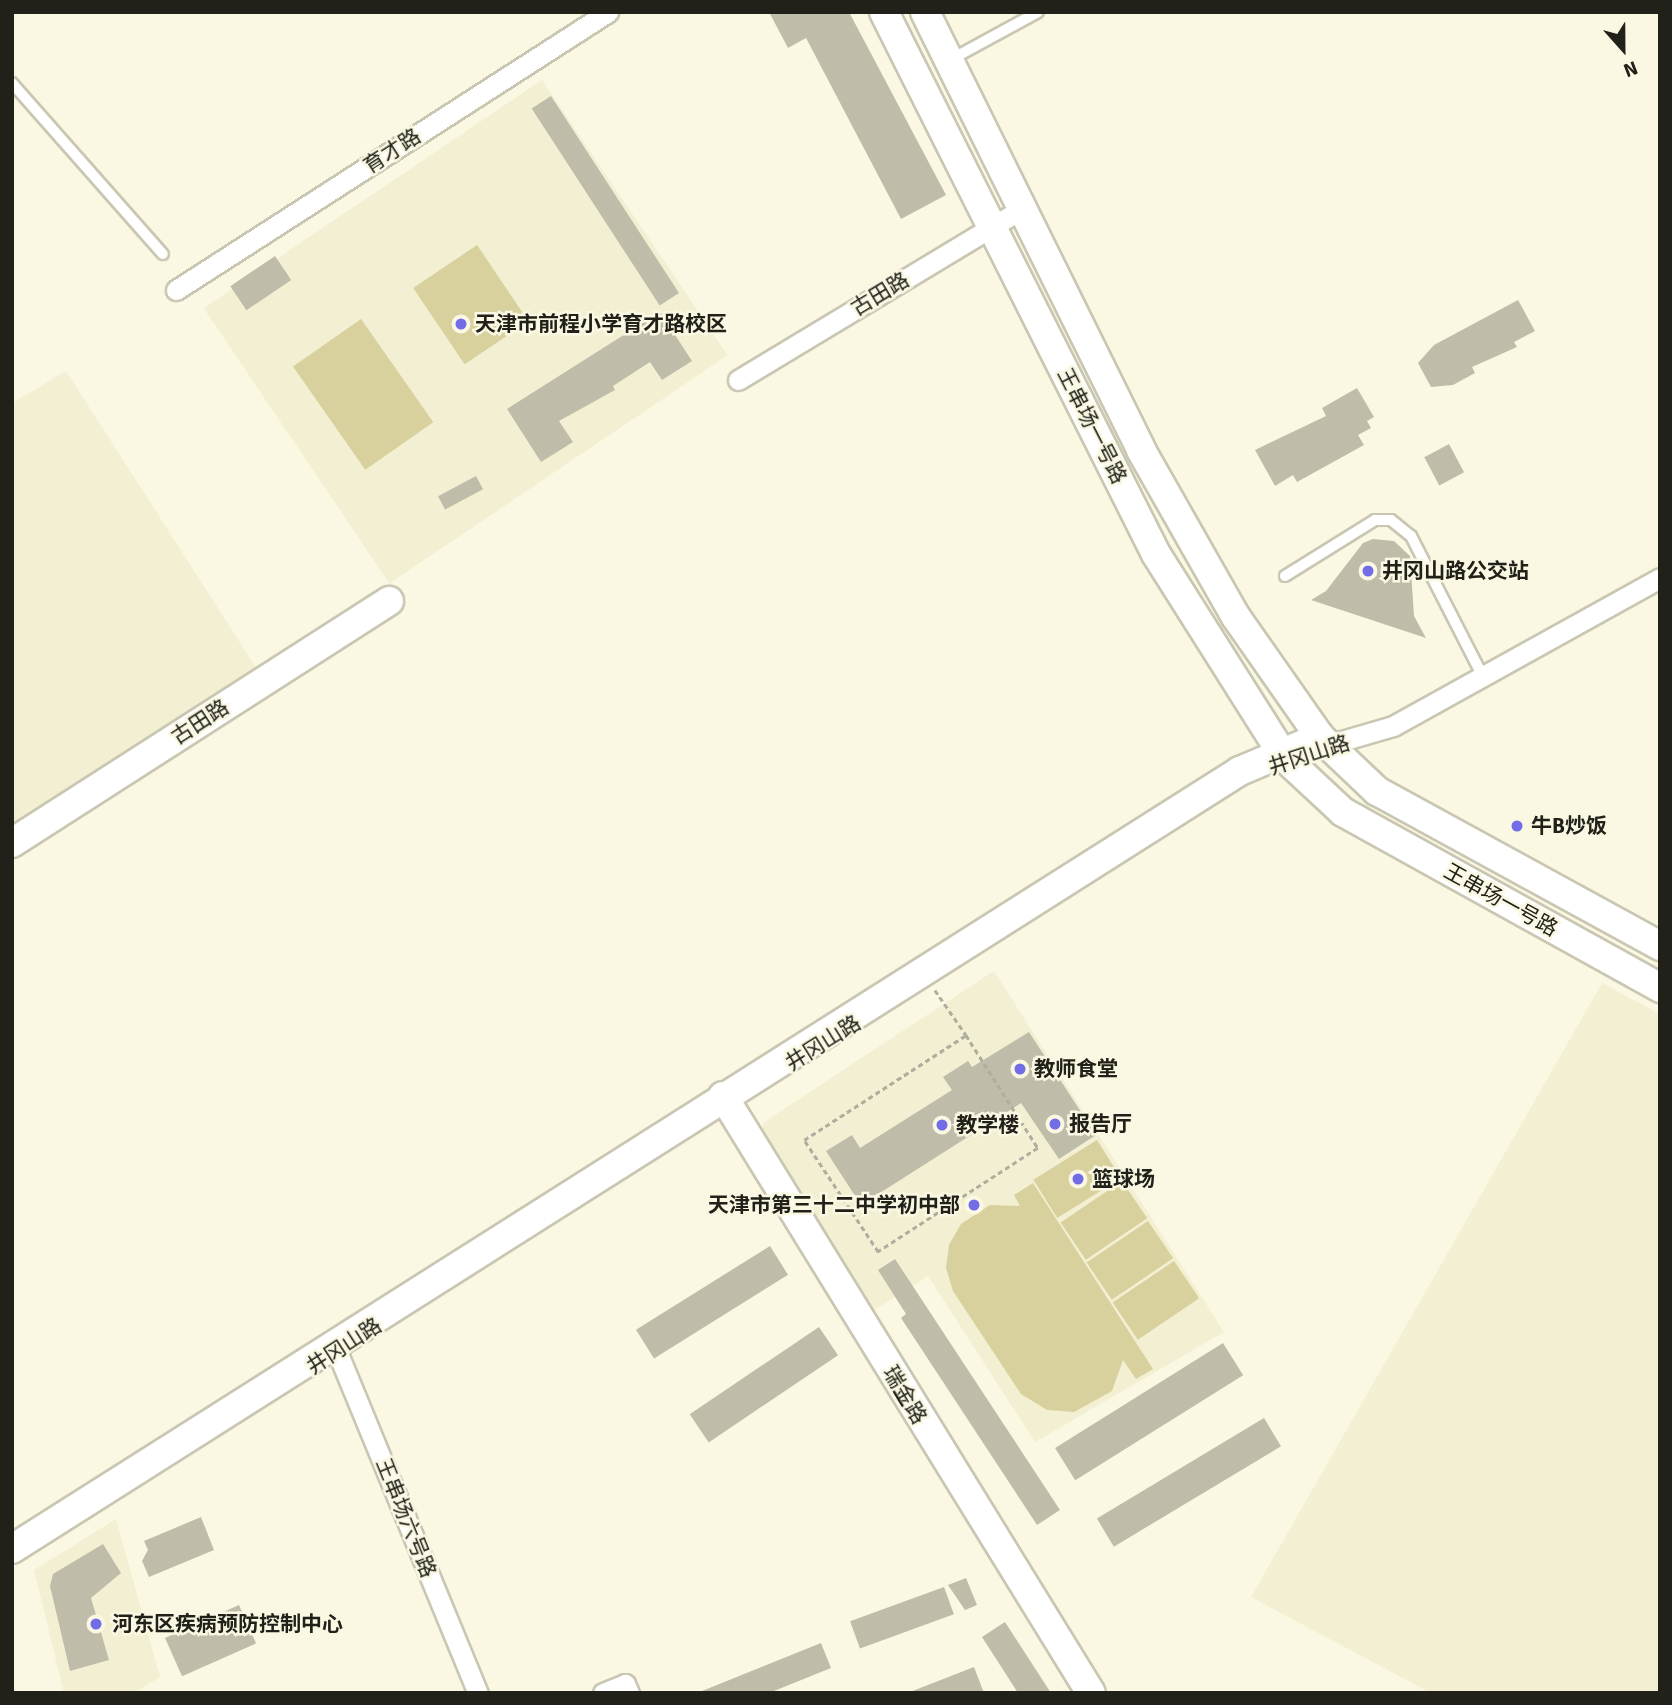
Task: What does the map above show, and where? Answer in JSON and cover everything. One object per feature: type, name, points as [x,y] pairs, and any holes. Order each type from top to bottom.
[{"type":"street","name":"育才路","points":[[176,290],[608,12]]},
{"type":"street","name":"王串场一号路","points":[[884,12],[1156,554],[1282,754],[1343,812],[1660,985]]},
{"type":"street","name":"王串场一号路","points":[[925,12],[1141,450],[1236,617],[1323,741],[1346,766],[1377,791],[1660,944]]},
{"type":"street","name":"古田路","points":[[738,380],[1023,208]]},
{"type":"street","name":"井冈山路","points":[[12,1559],[335,1348],[725,1099],[1282,754],[1323,741],[1392,726],[1660,571]]},
{"type":"street","name":"井冈山路","points":[[1481,674],[1660,578]]},
{"type":"street","name":"古田路","points":[[12,842],[388,601]]},
{"type":"street","name":"王串场一号路","points":[[1282,681],[1323,741]]},
{"type":"street","name":"井冈山路","points":[[725,1099],[926,977],[1282,754]]},
{"type":"street","name":"瑞金路","points":[[725,1099],[1091,1693]]},
{"type":"street","name":"井冈山路","points":[[12,1549],[335,1348]]},
{"type":"street","name":"王串场六号路","points":[[335,1348],[478,1693]]},
{"type":"street","points":[[603,1693],[625,1684],[629,1693]]},
{"type":"lane","points":[[950,61],[1038,12]]},
{"type":"lane","points":[[12,83],[163,254]]},
{"type":"lane","points":[[1285,576],[1375,520],[1391,520],[1411,536],[1481,674]]},
{"type":"path","points":[[926,977],[966,1035],[1038,1148],[878,1252],[804,1140],[966,1035]]},
{"type":"shaded area","name":"天津市前程小学育才路校区","points":[[542,80],[728,355],[389,583],[204,308]]},
{"type":"shaded area","points":[[477,245],[528,321],[465,364],[413,288]]},
{"type":"shaded area","points":[[361,319],[433,422],[365,470],[293,367]]},
{"type":"shaded area","points":[[66,371],[257,669],[12,830],[12,403]]},
{"type":"shaded area","name":"天津市第三十二中学初中部","points":[[994,971],[1224,1332],[1035,1442],[928,1276],[874,1310],[760,1135],[764,1122]]},
{"type":"shaded area","points":[[1602,983],[1660,1014],[1660,1693],[1431,1693],[1251,1597]]},
{"type":"shaded area","name":"篮球场","points":[[1097,1140],[1121,1178],[1057,1218],[1033,1180]]},
{"type":"shaded area","name":"篮球场","points":[[1122,1181],[1147,1218],[1086,1260],[1061,1222]]},
{"type":"shaded area","points":[[1033,1183],[1153,1369],[1136,1379],[1123,1360],[1112,1391],[1074,1412],[1047,1410],[1021,1394],[953,1291],[946,1268],[949,1245],[961,1224],[990,1205],[1020,1206],[1014,1195]]},
{"type":"shaded area","name":"篮球场","points":[[1148,1221],[1173,1258],[1112,1300],[1087,1262]]},
{"type":"shaded area","points":[[1174,1261],[1199,1298],[1138,1340],[1113,1302]]},
{"type":"shaded area","name":"河东区疾病预防控制中心","points":[[116,1519],[160,1677],[133,1693],[64,1693],[34,1570]]},
{"type":"building","points":[[769,12],[849,12],[946,195],[901,219],[806,38],[788,48]]},
{"type":"building","points":[[551,96],[679,293],[660,306],[532,109]]},
{"type":"building","points":[[275,256],[291,280],[246,310],[230,286]]},
{"type":"building","points":[[1518,300],[1535,331],[1514,342],[1517,347],[1472,367],[1475,373],[1453,385],[1431,387],[1418,363],[1434,345]]},
{"type":"building","points":[[660,312],[692,361],[662,380],[650,362],[613,386],[615,390],[559,421],[573,442],[541,462],[507,409]]},
{"type":"building","points":[[1357,388],[1374,417],[1367,421],[1371,428],[1358,435],[1364,445],[1297,482],[1293,475],[1275,486],[1255,450],[1326,416],[1322,408]]},
{"type":"building","points":[[1449,444],[1464,472],[1439,485],[1424,457]]},
{"type":"building","points":[[476,476],[483,489],[445,509],[438,496]]},
{"type":"building","points":[[1373,539],[1394,541],[1410,556],[1414,616],[1426,638],[1311,600],[1326,591],[1363,543]]},
{"type":"building","points":[[1029,1032],[1096,1135],[1059,1159],[1021,1103],[861,1205],[826,1151],[852,1135],[860,1148],[952,1090],[943,1077],[968,1061],[972,1067]]},
{"type":"building","points":[[770,1246],[788,1275],[654,1359],[636,1330]]},
{"type":"building","points":[[895,1259],[1060,1510],[1037,1525],[901,1318],[906,1314],[878,1270]]},
{"type":"building","points":[[819,1327],[838,1355],[709,1442],[690,1414]]},
{"type":"building","points":[[1223,1343],[1243,1375],[1075,1480],[1055,1448]]},
{"type":"building","points":[[1264,1418],[1281,1446],[1114,1547],[1097,1518]]},
{"type":"building","points":[[201,1517],[214,1550],[149,1577],[142,1561],[148,1550],[144,1541]]},
{"type":"building","points":[[103,1544],[121,1573],[91,1598],[109,1660],[70,1671],[50,1586],[53,1574]]},
{"type":"building","points":[[966,1578],[977,1605],[965,1610],[948,1585]]},
{"type":"building","points":[[944,1587],[954,1614],[860,1648],[850,1621]]},
{"type":"building","points":[[239,1605],[256,1643],[182,1676],[165,1638]]},
{"type":"building","points":[[1005,1622],[1051,1693],[1018,1693],[982,1637]]},
{"type":"building","points":[[821,1643],[831,1668],[769,1693],[697,1693]]},
{"type":"building","points":[[974,1667],[984,1693],[910,1693],[910,1692]]},
{"type":"place","name":"天津市前程小学育才路校区","points":[[461,324]]},
{"type":"place","name":"井冈山路公交站","points":[[1368,571]]},
{"type":"place","name":"牛B炒饭","points":[[1517,826]]},
{"type":"place","name":"教师食堂","points":[[1020,1069]]},
{"type":"place","name":"报告厅","points":[[1055,1124]]},
{"type":"place","name":"教学楼","points":[[942,1125]]},
{"type":"place","name":"篮球场","points":[[1078,1179]]},
{"type":"place","name":"天津市第三十二中学初中部","points":[[974,1205]]},
{"type":"place","name":"河东区疾病预防控制中心","points":[[96,1624]]}]
